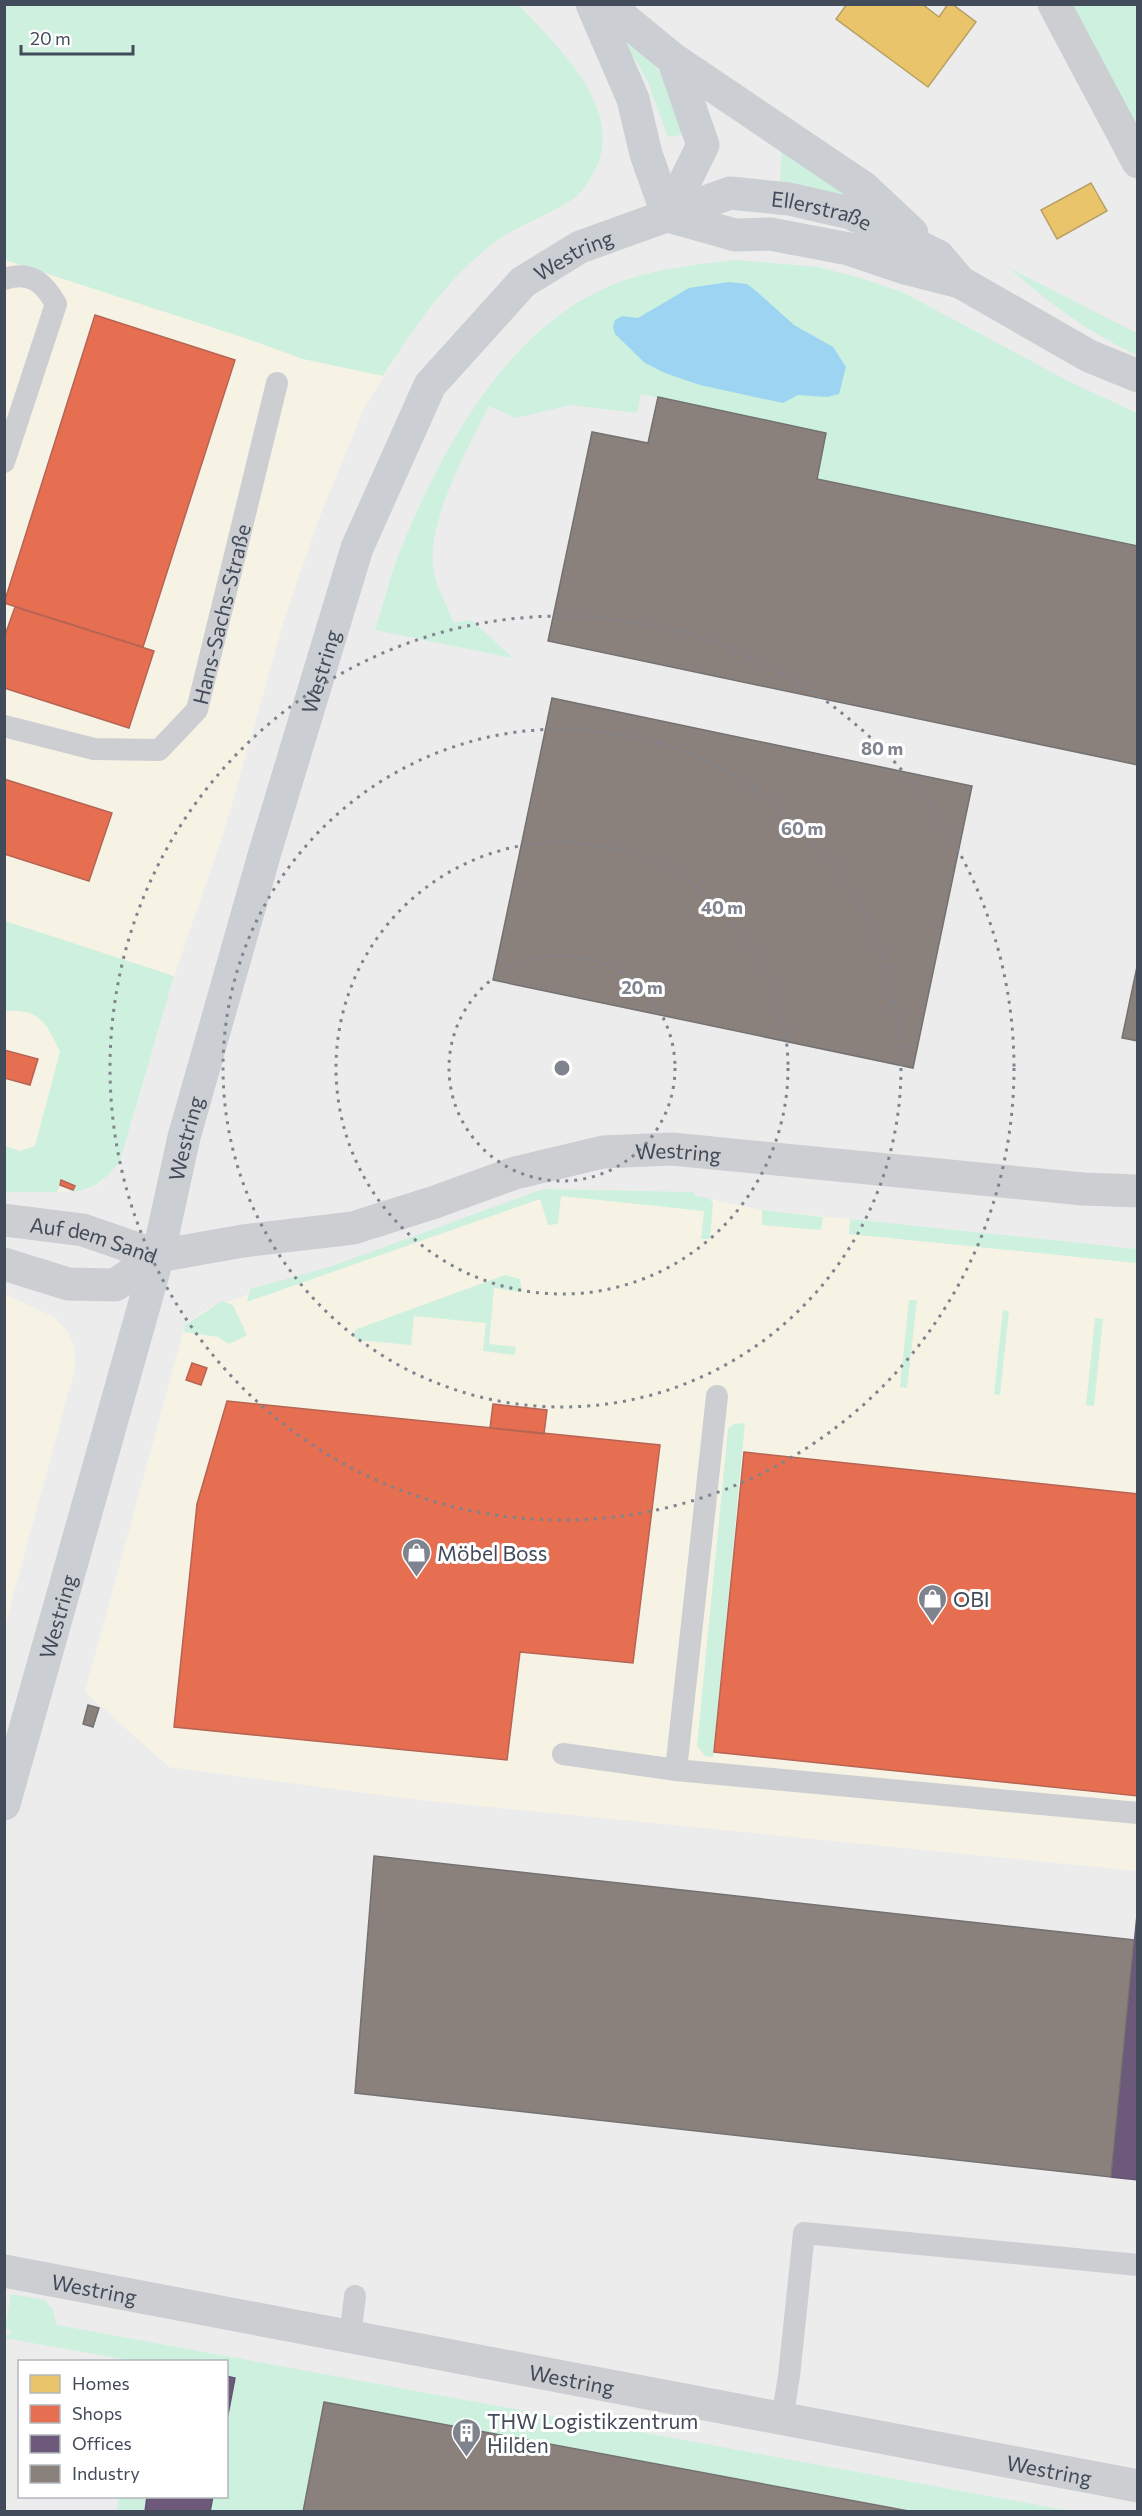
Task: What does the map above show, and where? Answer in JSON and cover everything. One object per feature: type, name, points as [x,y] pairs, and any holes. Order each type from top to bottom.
[{"type":"main road","points":[[592,4],[633,99],[646,154],[668,216]]},
{"type":"main road","points":[[606,4],[673,59],[864,188],[938,256]]},
{"type":"main road","points":[[668,216],[704,146],[673,59]]},
{"type":"main road","name":"Ellerstraße","points":[[668,216],[730,193],[768,195],[850,213],[938,256],[960,282]]},
{"type":"main road","name":"Ellerstraße","points":[[668,216],[735,234],[770,234],[849,249],[905,268],[960,282],[1089,356],[1137,376]]},
{"type":"main road","name":"Westring","points":[[4,1804],[158,1256],[184,1137],[357,548],[430,386],[523,282],[580,247],[668,216]]},
{"type":"street","points":[[1054,4],[1137,162]]},
{"type":"street","name":"Westring","points":[[158,1256],[243,1241],[353,1228],[515,1173],[603,1152],[672,1149],[1083,1189],[1137,1191]]},
{"type":"street","name":"Auf dem Sand","points":[[4,1220],[83,1230],[158,1256]]},
{"type":"street","name":"Auf dem Sand","points":[[4,1264],[68,1284],[115,1285],[158,1256]]},
{"type":"street","name":"Westring","points":[[4,2271],[1137,2486]]},
{"type":"lane","points":[[4,279],[18,274],[44,284],[56,304],[4,462]]},
{"type":"lane","name":"Hans-Sachs-Straße","points":[[4,726],[94,748],[159,750],[197,710],[277,382]]},
{"type":"lane","points":[[676,1770],[717,1396]]},
{"type":"lane","points":[[563,1754],[676,1770],[1137,1813]]},
{"type":"lane","points":[[782,2419],[789,2376],[804,2233],[1137,2265]]},
{"type":"lane","points":[[350,2336],[356,2296]]},
{"type":"shaded area","points":[[4,5],[519,5],[544,32],[434,303],[412,331],[364,408],[318,521],[285,617],[224,832],[174,976],[120,1161],[101,1182],[89,1189],[57,1192],[4,1192]]},
{"type":"shaded area","points":[[543,1189],[693,1192],[695,1196],[762,1210],[1137,1249],[1137,1871],[419,1800],[169,1767],[85,1692],[185,1325],[207,1309],[247,1295],[250,1289],[329,1267]]},
{"type":"shaded area","points":[[5,1294],[54,1317],[68,1332],[74,1347],[75,1368],[5,1626]]},
{"type":"green space","points":[[5,5],[519,5],[568,59],[583,80],[595,102],[602,124],[602,147],[595,170],[586,186],[564,204],[501,238],[466,267],[421,319],[383,376],[303,359],[5,260]]},
{"type":"green space","points":[[1064,5],[1137,5],[1137,137]]},
{"type":"green space","points":[[636,39],[666,84],[686,134],[668,137],[648,82],[626,44],[628,40]]},
{"type":"green space","points":[[782,147],[851,199],[780,181]]},
{"type":"green space","points":[[736,260],[818,267],[864,279],[904,293],[1072,383],[1137,413],[1137,546],[817,479],[826,433],[641,394],[637,413],[571,405],[516,418],[489,406],[443,505],[433,547],[433,566],[439,588],[454,623],[471,620],[513,658],[375,630],[400,550],[442,461],[465,422],[491,385],[520,351],[552,321],[588,297],[628,279],[668,269]]},
{"type":"green space","points":[[1009,268],[1137,333],[1137,355],[1102,337],[1070,316]]},
{"type":"green space","points":[[5,921],[174,976],[120,1161],[100,1182],[81,1191],[73,1192],[75,1186],[62,1180],[57,1192],[5,1192],[5,1146],[20,1151],[35,1146],[60,1052],[46,1025],[34,1015],[26,1012],[5,1011]]},
{"type":"green space","points":[[543,1189],[693,1192],[695,1196],[709,1198],[713,1203],[710,1239],[701,1239],[704,1211],[561,1196],[558,1224],[548,1225],[540,1199],[247,1302],[250,1289],[329,1267]]},
{"type":"green space","points":[[762,1210],[823,1217],[821,1230],[762,1225]]},
{"type":"green space","points":[[850,1219],[1137,1249],[1137,1263],[849,1234]]},
{"type":"green space","points":[[505,1275],[520,1279],[522,1292],[494,1288],[489,1344],[516,1347],[515,1355],[483,1351],[486,1323],[414,1316],[411,1345],[358,1340],[354,1337],[353,1333],[357,1329]]},
{"type":"green space","points":[[909,1300],[917,1300],[907,1388],[900,1387]]},
{"type":"green space","points":[[222,1301],[233,1305],[247,1335],[229,1344],[218,1337],[184,1332],[185,1325]]},
{"type":"green space","points":[[1003,1310],[1009,1311],[1000,1395],[994,1394]]},
{"type":"green space","points":[[1095,1318],[1103,1319],[1094,1406],[1086,1405]]},
{"type":"green space","points":[[745,1423],[713,1757],[705,1756],[697,1746],[728,1429],[734,1424]]},
{"type":"green space","points":[[11,2294],[45,2300],[53,2310],[57,2325],[1070,2511],[914,2511],[324,2403],[303,2511],[210,2511],[213,2498],[228,2498],[228,2419],[235,2378],[228,2376],[228,2360],[127,2360],[5,2338],[12,2330],[5,2329]]},
{"type":"green space","points":[[119,2498],[147,2498],[145,2511],[117,2512]]},
{"type":"water","points":[[729,282],[747,284],[794,325],[833,347],[846,367],[839,394],[827,397],[798,395],[783,403],[700,385],[665,373],[645,363],[615,334],[613,327],[615,320],[622,316],[638,318],[689,288]]},
{"type":"building: Homes","points":[[847,4],[922,4],[939,17],[948,4],[952,4],[976,22],[928,87],[836,19]]},
{"type":"building: Homes","points":[[1091,183],[1107,211],[1057,239],[1041,210]]},
{"type":"building: Shops","points":[[95,315],[235,360],[143,647],[4,603]]},
{"type":"building: Shops","points":[[15,607],[154,651],[129,728],[4,688],[4,638]]},
{"type":"building: Shops","points":[[4,779],[112,813],[89,881],[4,854]]},
{"type":"building: Shops","points":[[4,1050],[38,1059],[30,1085],[4,1078]]},
{"type":"building: Shops","points":[[61,1180],[75,1186],[73,1190],[60,1185]]},
{"type":"building: Shops","points":[[192,1363],[207,1368],[201,1385],[186,1380]]},
{"type":"building: Shops","name":"Möbel Boss","points":[[227,1401],[660,1445],[633,1663],[520,1652],[507,1760],[174,1727],[197,1504]]},
{"type":"building: Shops","points":[[493,1404],[547,1410],[544,1434],[490,1428]]},
{"type":"building: Shops","name":"OBI","points":[[744,1452],[1138,1494],[1138,1796],[714,1752]]},
{"type":"building: Offices","points":[[1138,1915],[1138,2180],[1111,2177]]},
{"type":"building: Offices","points":[[228,2376],[235,2378],[228,2415]]},
{"type":"building: Offices","points":[[147,2498],[213,2498],[210,2512],[145,2512]]},
{"type":"building: Industry","points":[[658,397],[826,433],[817,479],[1138,546],[1138,765],[548,641],[592,432],[648,443]]},
{"type":"building: Industry","points":[[552,698],[972,786],[913,1068],[493,980]]},
{"type":"building: Industry","points":[[1138,962],[1138,1041],[1122,1038]]},
{"type":"building: Industry","points":[[88,1705],[99,1708],[93,1727],[83,1724]]},
{"type":"building: Industry","points":[[374,1856],[1134,1940],[1111,2177],[355,2093]]},
{"type":"building: Industry","name":"THW Logistikzentrum Hilden","points":[[324,2402],[914,2512],[303,2512]]},
{"type":"place","name":"Möbel Boss","points":[[416,1578]]},
{"type":"place","name":"OBI","points":[[932,1624]]},
{"type":"place","name":"THW Logistikzentrum Hilden","points":[[466,2458]]}]
